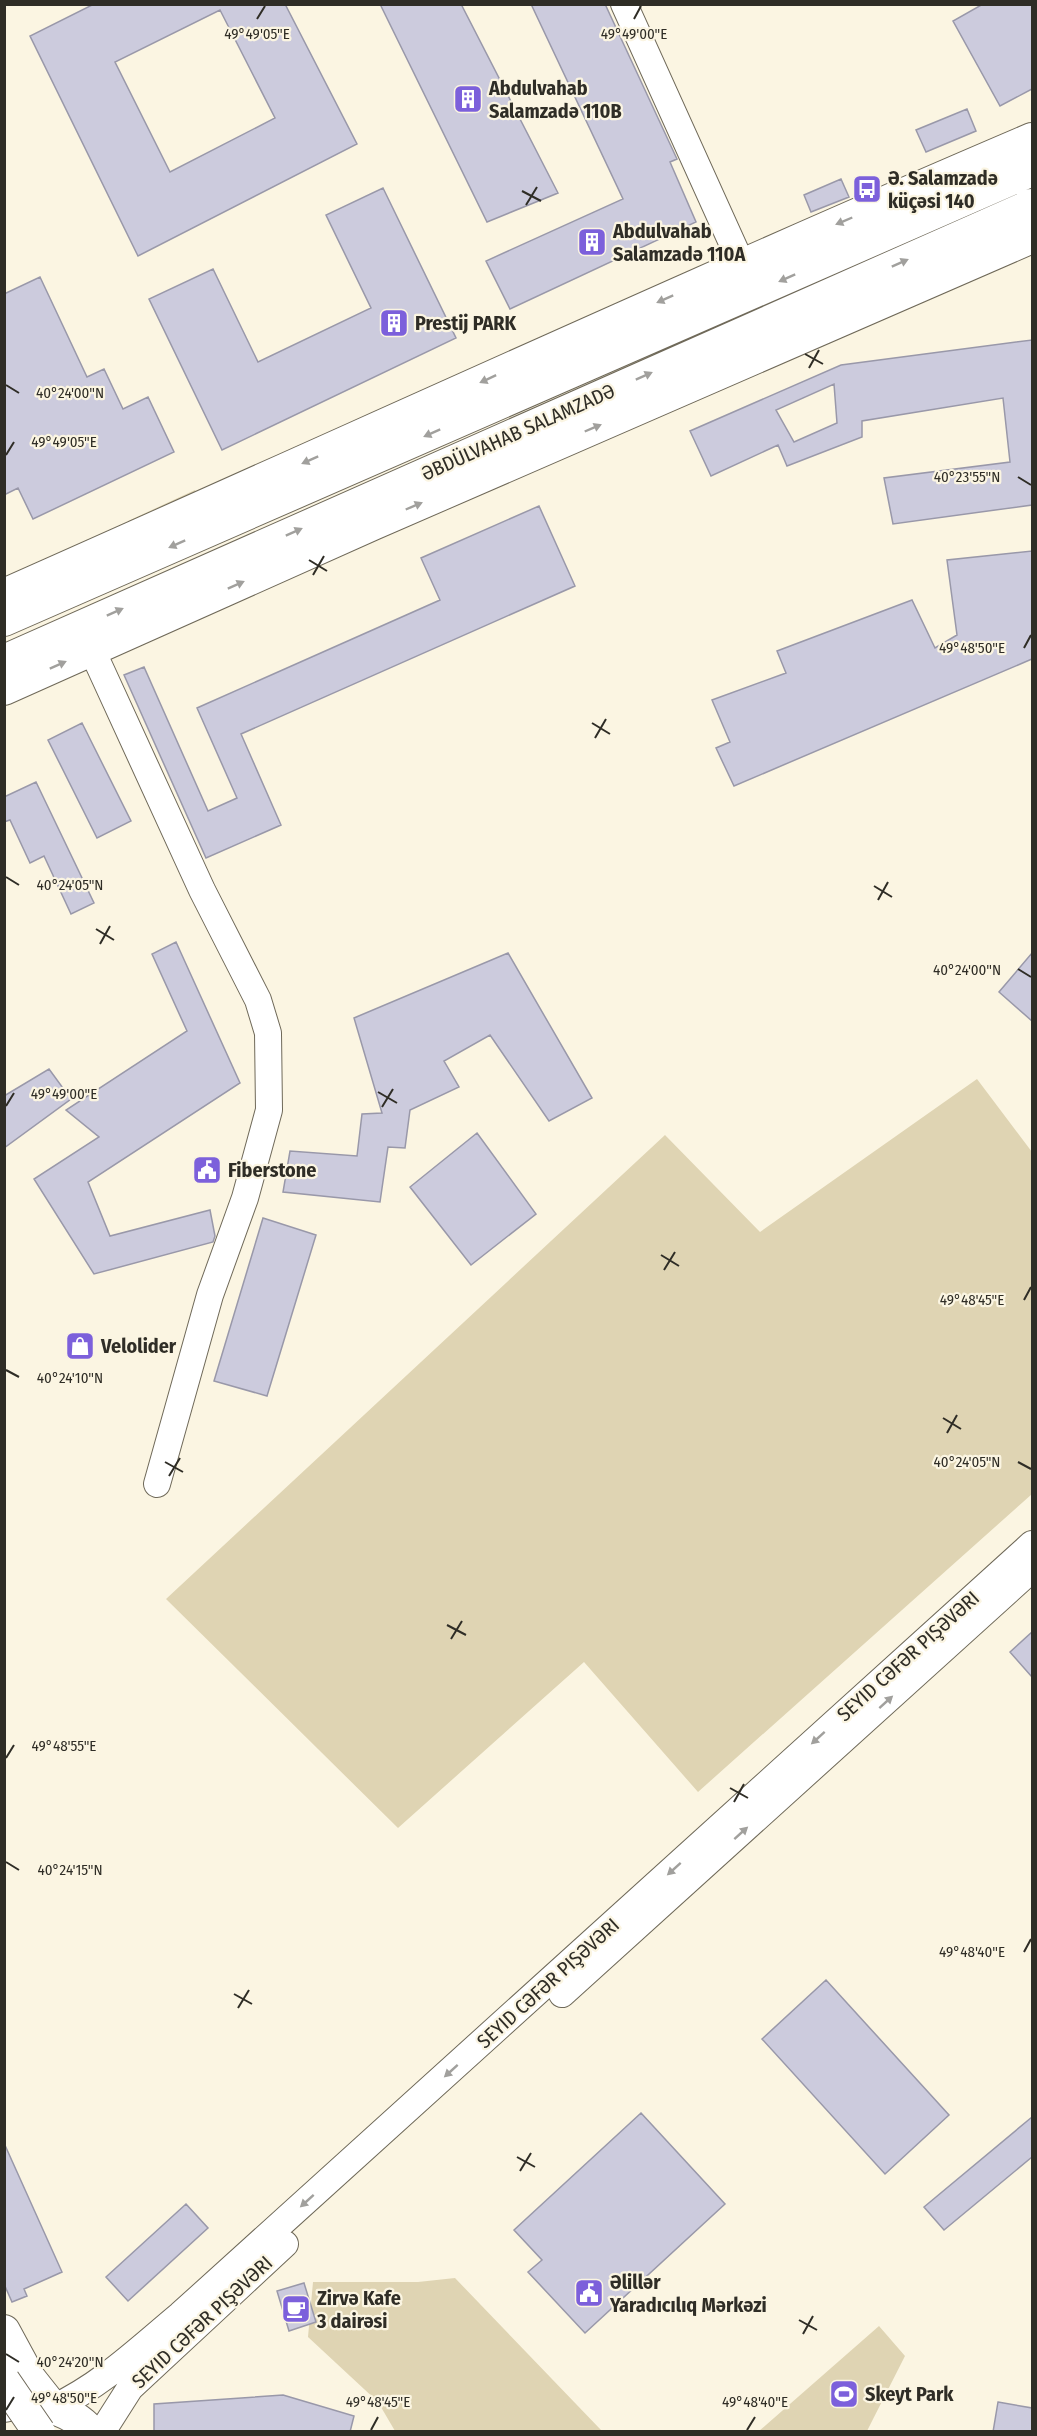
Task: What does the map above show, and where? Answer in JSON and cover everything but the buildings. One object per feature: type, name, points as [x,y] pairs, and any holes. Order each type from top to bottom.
[{"type":"main road","name":"ƏBDÜLVAHAB SALAMZADƏ","points":[[4,620],[148,557],[749,278],[1032,139]]},
{"type":"main road","name":"ƏBDÜLVAHAB SALAMZADƏ","points":[[4,595],[749,278],[1032,170]]},
{"type":"main road","name":"ƏBDÜLVAHAB SALAMZADƏ","points":[[8,679],[168,588],[1032,205]]},
{"type":"main road","name":"ƏBDÜLVAHAB SALAMZADƏ","points":[[8,679],[92,650],[1032,237]]},
{"type":"main road","points":[[99,553],[148,557]]},
{"type":"main road","points":[[134,631],[168,588]]},
{"type":"main road","points":[[4,2331],[30,2379],[46,2420]]},
{"type":"main road","points":[[4,2381],[46,2420]]},
{"type":"main road","points":[[4,2406],[33,2404],[46,2420]]},
{"type":"main road","points":[[46,2420],[71,2416],[91,2432]]},
{"type":"street","points":[[624,4],[749,278]]},
{"type":"street","points":[[92,650],[202,890],[258,1000],[268,1033],[269,1110],[245,1198],[210,1295],[158,1484]]},
{"type":"street","name":"SEYID CƏFƏR PIŞƏVƏRI","points":[[46,2420],[75,2397],[108,2376],[180,2315],[1032,1544]]},
{"type":"street","name":"SEYID CƏFƏR PIŞƏVƏRI","points":[[102,2432],[130,2388],[1032,1569]]},
{"type":"shaded area","points":[[195,490],[198,497],[131,527],[128,521]]},
{"type":"shaded area","points":[[977,1079],[1032,1152],[1032,1494],[698,1792],[584,1662],[398,1828],[166,1599],[665,1135],[760,1232]]},
{"type":"shaded area","points":[[455,2278],[601,2431],[395,2431],[378,2402],[308,2337],[313,2282],[418,2282]]},
{"type":"shaded area","name":"Skeyt Park","points":[[879,2326],[905,2356],[867,2431],[759,2431]]},
{"type":"place","name":"Abdulvahab Salamzadə 110B","points":[[468,99]]},
{"type":"place","name":"Ə. Salamzadə küçəsi 140","points":[[867,189]]},
{"type":"place","name":"Abdulvahab Salamzadə 110A","points":[[592,242]]},
{"type":"place","name":"Prestij PARK","points":[[394,323]]},
{"type":"place","name":"Fiberstone","points":[[207,1170]]},
{"type":"place","name":"Velolider","points":[[80,1346]]},
{"type":"place","name":"Əlillər Yaradıcılıq Mərkəzi","points":[[589,2293]]},
{"type":"place","name":"Zirvə Kafe 3 dairəsi","points":[[296,2309]]},
{"type":"place","name":"Skeyt Park","points":[[844,2394]]}]
